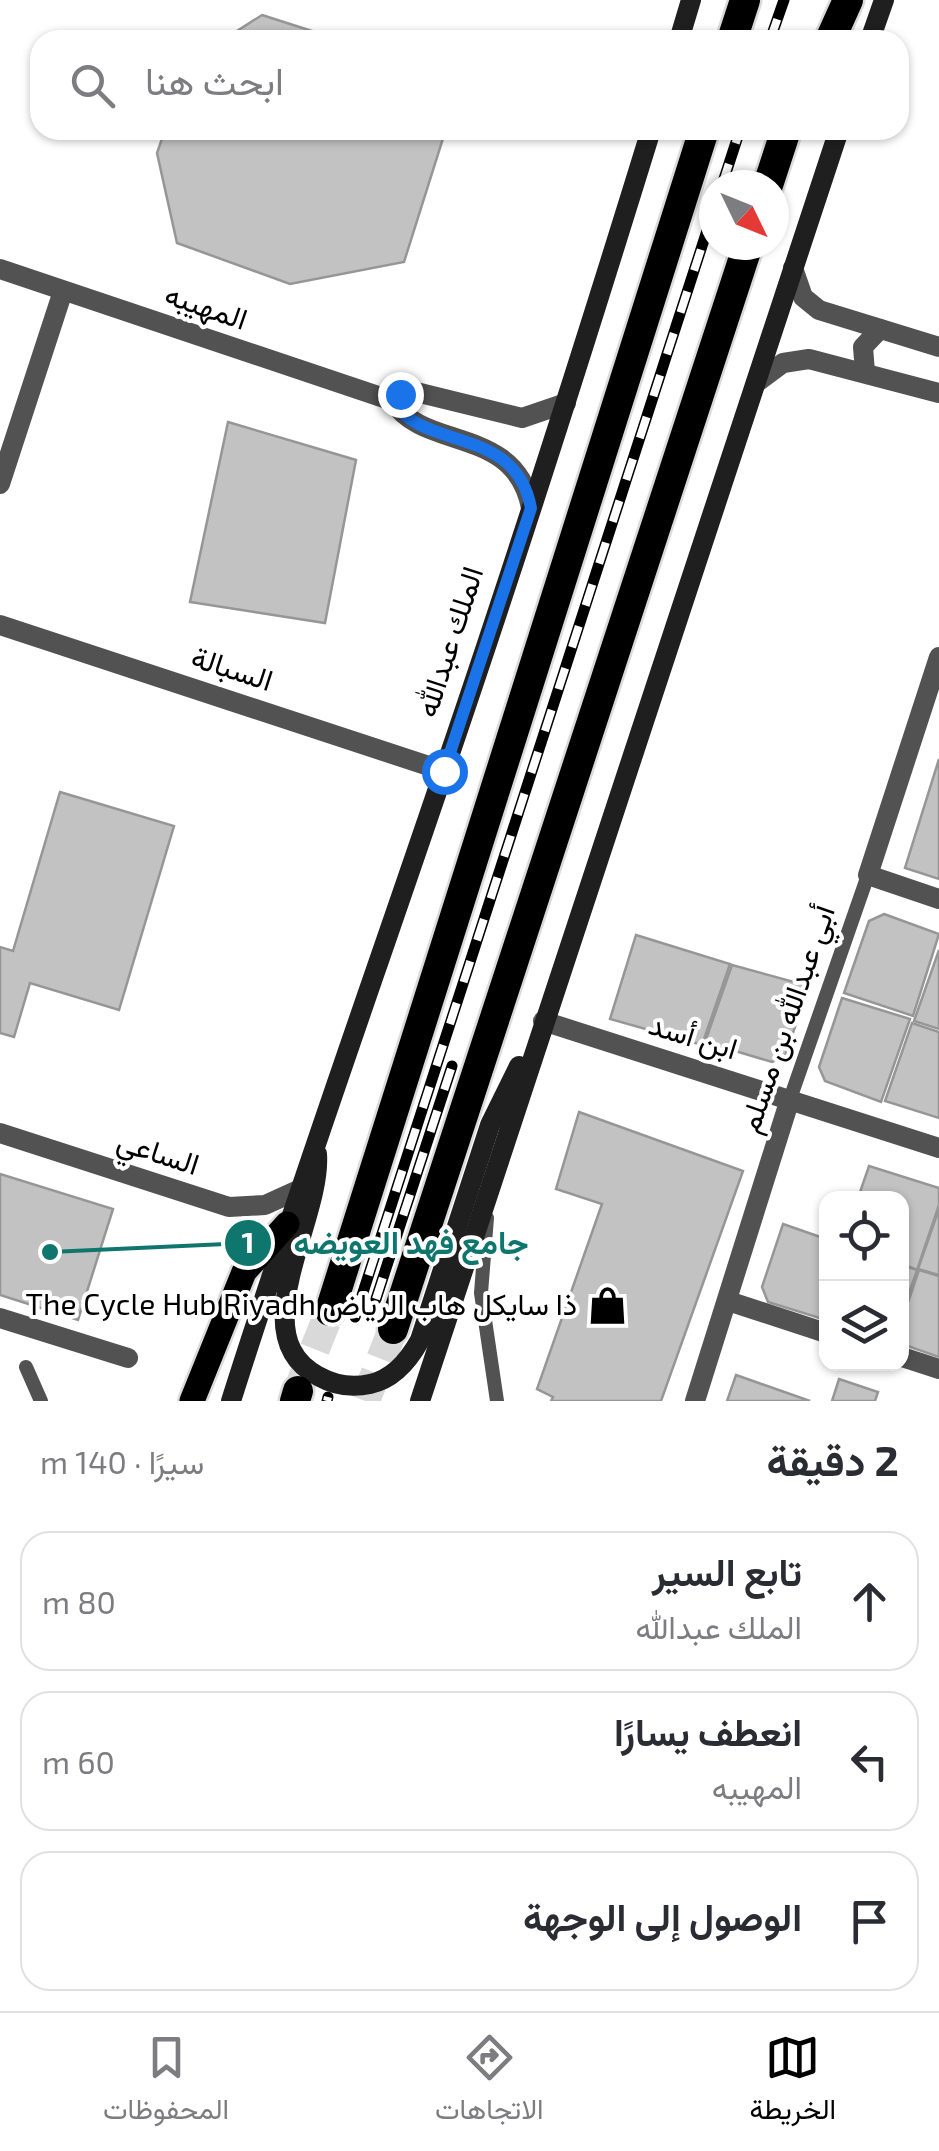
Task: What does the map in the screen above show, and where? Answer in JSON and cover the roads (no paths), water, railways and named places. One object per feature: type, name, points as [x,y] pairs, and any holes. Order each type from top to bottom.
[{"type":"highway","points":[[735,30],[745,0]]},
{"type":"highway","points":[[818,30],[828,0]]},
{"type":"highway","points":[[834,30],[848,0]]},
{"type":"highway","points":[[330,1311],[701,140]]},
{"type":"highway","points":[[773,170],[783,140]]},
{"type":"highway","points":[[393,1328],[743,260]]},
{"type":"main road","points":[[682,30],[691,0]]},
{"type":"main road","points":[[874,30],[884,0]]},
{"type":"main road","name":"الملك عبدالله","points":[[231,1401],[315,1137],[444,771],[566,403],[648,140]]},
{"type":"main road","points":[[420,1401],[836,140]]},
{"type":"main road","points":[[315,1137],[314,1195],[282,1314],[284,1336],[310,1372],[329,1382],[373,1384],[410,1359],[420,1340],[502,1096],[542,1026]]},
{"type":"main road","points":[[431,1401],[516,1103]]},
{"type":"main road","points":[[192,1401],[244,1272],[287,1224]]},
{"type":"street","points":[[793,268],[803,297],[819,310],[939,347]]},
{"type":"street","name":"المهيبه","points":[[0,269],[393,401],[406,416],[509,464],[524,484],[531,508]]},
{"type":"street","points":[[0,484],[63,290]]},
{"type":"street","points":[[866,372],[863,348],[880,329]]},
{"type":"street","points":[[756,383],[783,362],[810,358],[939,394]]},
{"type":"street","name":"المهيبه","points":[[393,401],[400,394],[416,392],[522,418],[566,403]]},
{"type":"street","name":"السبالة","points":[[0,625],[444,771]]},
{"type":"street","name":"أبي عبدالله بن مسلم","points":[[868,875],[939,657]]},
{"type":"street","points":[[868,875],[939,900]]},
{"type":"street","name":"ابن أسد","points":[[542,1026],[790,1099],[939,1148]]},
{"type":"street","name":"أبي عبدالله بن مسلم","points":[[695,1401],[790,1099]]},
{"type":"street","name":"الساعي","points":[[0,1133],[185,1194],[247,1207],[265,1205],[298,1190]]},
{"type":"street","points":[[728,1301],[819,1331]]},
{"type":"street","points":[[0,1318],[128,1358]]},
{"type":"street","points":[[909,1359],[939,1369]]},
{"type":"lane","name":"أبي عبدالله بن مسلم","points":[[790,1099],[868,875]]},
{"type":"lane","points":[[487,1210],[481,1293],[497,1401]]},
{"type":"lane","points":[[26,1367],[41,1401]]},
{"type":"tunnel","points":[[298,1391],[330,1311]]},
{"type":"tunnel","points":[[365,1401],[393,1329]]},
{"type":"railway","points":[[774,30],[784,0]]},
{"type":"railway","points":[[727,170],[737,140]]},
{"type":"railway","points":[[355,1317],[699,255]]},
{"type":"railway","points":[[376,1299],[452,1066]]},
{"type":"railway","points":[[327,1401],[328,1397]]},
{"type":"place","name":"جامع فهد العويضه","points":[[50,1252]]},
{"type":"place","name":"The Cycle Hub Riyadh ذا سايكل هاب الرياض","points":[[607,1305]]}]
